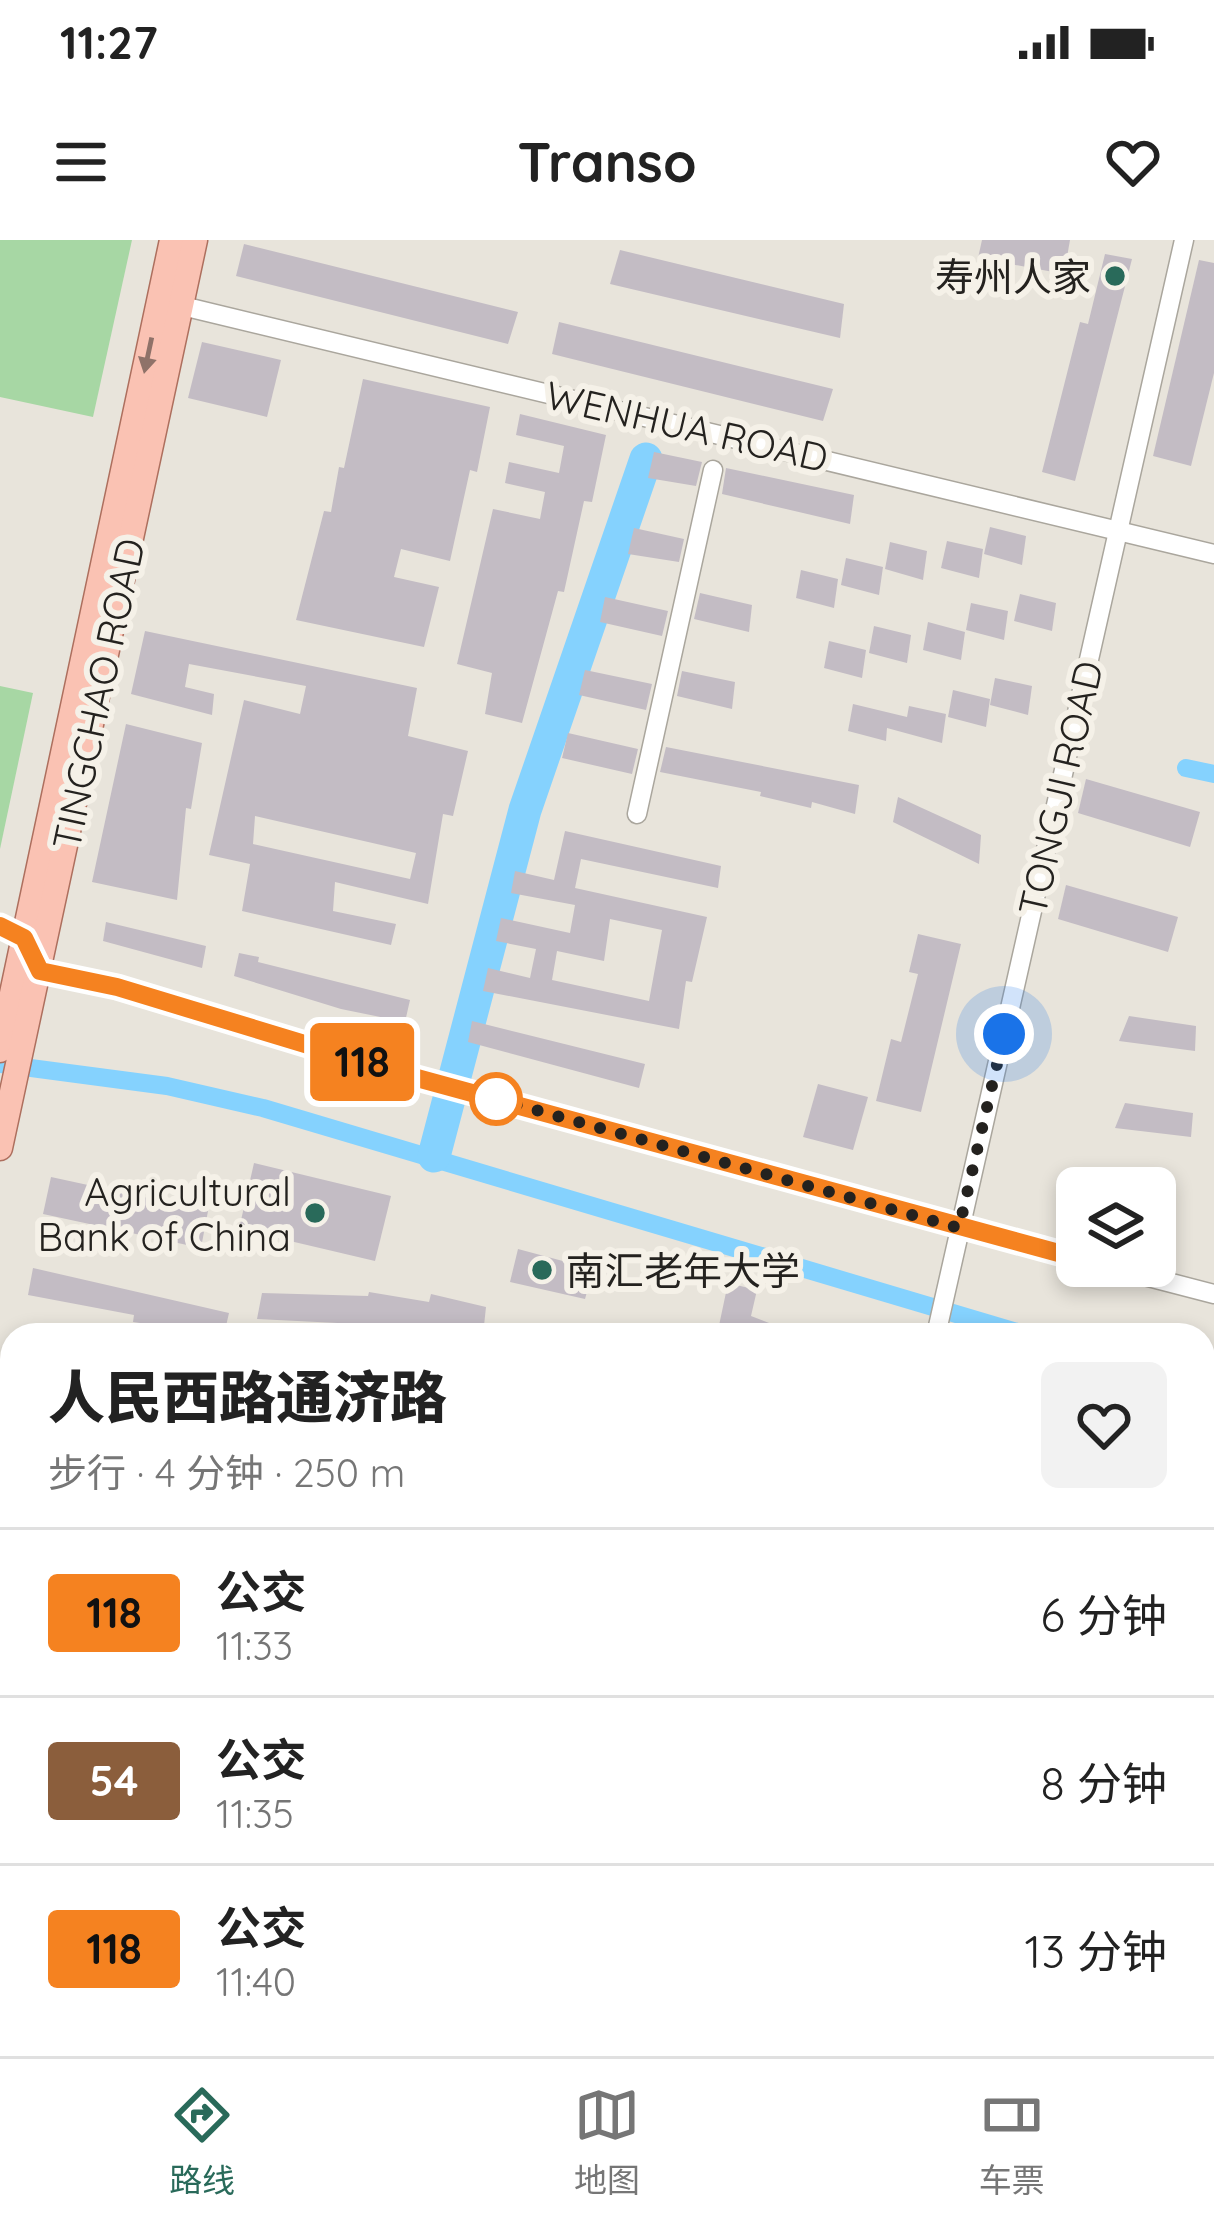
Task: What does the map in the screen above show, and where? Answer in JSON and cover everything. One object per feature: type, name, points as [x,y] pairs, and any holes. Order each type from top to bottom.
[{"type":"main road","name":"TINGCHAO ROAD","points":[[0,1148],[14,1089],[5,1008],[171,303],[172,240]]},
{"type":"main road","name":"TINGCHAO ROAD","points":[[10,1053],[16,962],[171,303],[195,240]]},
{"type":"street","name":"TONGJI ROAD","points":[[938,1323],[1184,240]]},
{"type":"street","name":"WENHUA ROAD","points":[[171,303],[1214,554]]},
{"type":"street","points":[[638,814],[713,470]]},
{"type":"street","points":[[0,926],[16,962],[117,987],[419,1079],[1056,1253]]},
{"type":"street","points":[[1176,1284],[1214,1294]]},
{"type":"green space","points":[[0,240],[132,240],[93,417],[0,397]]},
{"type":"green space","points":[[0,686],[33,693],[0,849]]},
{"type":"building","points":[[982,240],[1070,240],[1064,274],[978,258]]},
{"type":"building","points":[[244,244],[518,312],[508,344],[236,276]]},
{"type":"building","points":[[620,250],[844,304],[840,338],[610,284]]},
{"type":"building","points":[[1105,254],[1132,259],[1075,481],[1042,472],[1080,322],[1088,324]]},
{"type":"building","points":[[1199,260],[1214,263],[1214,373],[1191,466],[1153,456]]},
{"type":"building","points":[[559,322],[833,389],[823,421],[552,354]]},
{"type":"building","points":[[202,342],[281,360],[267,417],[188,398]]},
{"type":"building","points":[[363,379],[490,407],[477,472],[470,470],[450,561],[401,549],[394,577],[439,587],[424,647],[296,620],[324,511],[331,512],[339,467],[344,468]]},
{"type":"building","points":[[520,414],[606,435],[592,502],[584,501],[564,592],[558,591],[522,723],[485,714],[492,673],[457,664],[493,509],[540,519],[545,492],[505,483],[509,462],[559,473],[564,446],[516,435]]},
{"type":"building","points":[[654,452],[702,462],[696,486],[648,478]]},
{"type":"building","points":[[726,468],[854,495],[850,524],[722,494]]},
{"type":"building","points":[[990,527],[1026,536],[1022,565],[984,554]]},
{"type":"building","points":[[634,528],[684,539],[679,562],[628,554]]},
{"type":"building","points":[[947,541],[983,549],[979,578],[941,568]]},
{"type":"building","points":[[890,542],[927,551],[923,580],[885,569]]},
{"type":"building","points":[[846,558],[883,567],[879,595],[841,585]]},
{"type":"building","points":[[801,570],[838,579],[834,608],[796,598]]},
{"type":"building","points":[[700,593],[752,605],[749,632],[694,619]]},
{"type":"building","points":[[1020,594],[1056,603],[1052,631],[1014,621]]},
{"type":"building","points":[[605,597],[668,611],[662,636],[600,622]]},
{"type":"building","points":[[971,603],[1008,611],[1004,640],[966,630]]},
{"type":"building","points":[[928,622],[965,632],[961,660],[923,650]]},
{"type":"building","points":[[874,626],[911,635],[907,663],[869,653]]},
{"type":"building","points":[[145,631],[417,688],[408,736],[468,751],[453,816],[443,814],[428,904],[335,882],[333,911],[396,924],[391,945],[242,911],[250,864],[209,855],[244,700],[300,714],[306,686],[189,664],[185,687],[214,694],[212,715],[131,694]],"holes":[[[255,816],[416,853],[410,879],[253,844]]]},
{"type":"building","points":[[829,641],[866,650],[862,678],[824,668]]},
{"type":"building","points":[[585,670],[652,684],[646,710],[579,695]]},
{"type":"building","points":[[682,671],[735,682],[732,709],[677,696]]},
{"type":"building","points":[[995,678],[1032,686],[1028,715],[990,705]]},
{"type":"building","points":[[953,690],[990,699],[986,727],[948,717]]},
{"type":"building","points":[[853,704],[907,717],[909,706],[946,714],[942,743],[887,728],[886,741],[848,731]]},
{"type":"building","points":[[126,724],[202,743],[191,809],[186,808],[177,900],[92,882]]},
{"type":"building","points":[[568,733],[638,749],[632,774],[562,758]]},
{"type":"building","points":[[666,747],[859,785],[855,814],[660,772]]},
{"type":"building","points":[[1086,779],[1200,812],[1190,847],[1078,813]]},
{"type":"building","points":[[898,797],[981,835],[979,864],[893,822]]},
{"type":"building","points":[[565,831],[721,866],[718,888],[581,859],[575,888],[707,917],[692,982],[686,981],[679,1029],[483,991],[488,968],[530,978],[536,949],[496,941],[501,918],[570,933],[575,905],[511,893],[515,871],[554,880]],"holes":[[[610,919],[662,930],[649,1001],[552,980],[557,951],[604,961]]]},
{"type":"building","points":[[1066,885],[1178,917],[1168,952],[1058,919]]},
{"type":"building","points":[[106,922],[206,946],[202,968],[103,941]]},
{"type":"building","points":[[918,934],[961,944],[921,1112],[876,1101],[891,1039],[901,1042],[918,974],[909,972]]},
{"type":"building","points":[[239,953],[259,957],[258,962],[410,1000],[405,1022],[341,1009],[234,976]]},
{"type":"building","points":[[1129,1016],[1196,1026],[1195,1051],[1119,1041]]},
{"type":"building","points":[[472,1021],[645,1064],[639,1088],[468,1042]]},
{"type":"building","points":[[818,1084],[868,1097],[853,1150],[803,1137]]},
{"type":"building","points":[[1125,1103],[1193,1113],[1191,1137],[1115,1128]]},
{"type":"building","name":"Agricultural Bank of China","points":[[254,1163],[391,1196],[375,1261],[239,1229]]},
{"type":"building","points":[[51,1177],[208,1211],[201,1248],[43,1214]]},
{"type":"building","name":"南汇老年大学","points":[[518,1249],[574,1264],[570,1277],[590,1281],[585,1299],[510,1282]]},
{"type":"building","points":[[33,1268],[229,1313],[227,1323],[140,1323],[133,1322],[134,1315],[28,1295]]},
{"type":"building","points":[[728,1283],[757,1290],[751,1316],[769,1323],[720,1323]]},
{"type":"building","points":[[369,1292],[429,1302],[431,1294],[486,1307],[484,1323],[257,1319],[262,1293],[368,1296]]},
{"type":"waterway","points":[[434,1156],[525,810],[646,459]]},
{"type":"waterway","points":[[1186,768],[1214,774]]},
{"type":"waterway","points":[[0,1064],[167,1086],[263,1108],[987,1323]]},
{"type":"bus line","name":"118","points":[[0,926],[24,938],[40,971],[117,987],[417,1078],[1056,1253]]},
{"type":"place","name":"寿州人家","points":[[1115,276]]},
{"type":"place","name":"Agricultural Bank of China","points":[[315,1213]]},
{"type":"place","name":"南汇老年大学","points":[[542,1270]]},
{"type":"route","points":[[496,1099],[959,1228],[1004,1034]]}]
